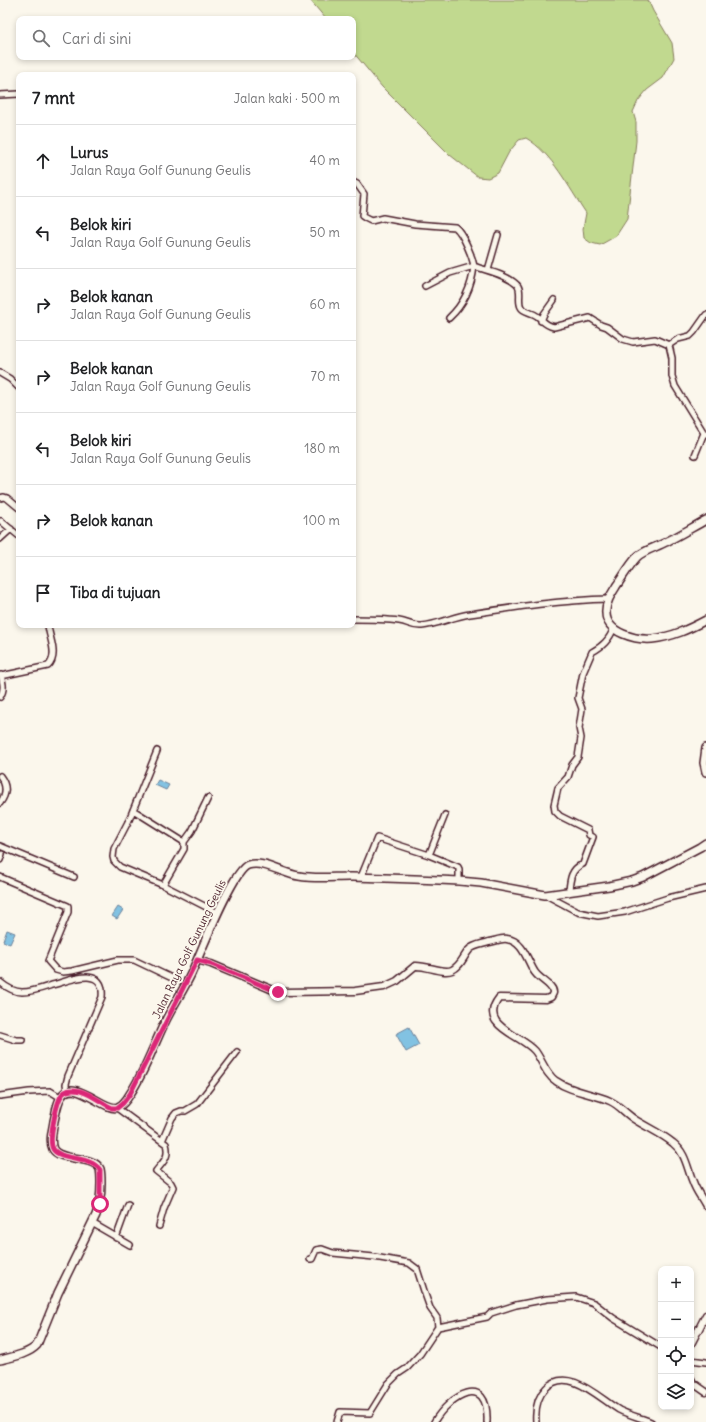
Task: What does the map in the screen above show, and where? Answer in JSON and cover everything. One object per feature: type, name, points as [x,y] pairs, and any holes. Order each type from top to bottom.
[{"type":"main road","points":[[706,520],[636,558],[609,599],[606,609],[606,616],[614,628],[637,638],[651,639],[669,636],[685,631],[706,620]]},
{"type":"main road","points":[[706,748],[704,763],[706,772]]},
{"type":"main road","name":"Jalan Raya Golf Gunung Geulis","points":[[117,1108],[130,1094],[197,960],[218,913],[237,878],[242,870],[250,865],[258,864],[300,876],[459,881],[481,883],[545,895],[609,886],[637,879],[683,857],[706,843]]},
{"type":"main road","points":[[0,1360],[26,1352],[38,1344],[58,1293],[92,1224],[100,1204],[100,1170],[97,1166],[92,1163],[59,1154],[52,1148],[52,1132],[60,1097],[67,1091],[79,1091],[112,1108],[117,1108]]},
{"type":"street","points":[[0,95],[16,94]]},
{"type":"street","points":[[356,184],[364,194],[362,216],[370,221],[383,218],[415,224],[455,227],[460,230],[472,257],[474,266],[465,298],[458,309],[449,318]]},
{"type":"street","points":[[488,270],[498,235]]},
{"type":"street","points":[[425,286],[450,273],[474,266],[488,270],[517,284],[520,289],[521,308],[537,316],[541,321],[549,326],[554,327],[590,318],[623,338],[633,342],[655,339],[669,345]]},
{"type":"street","points":[[541,321],[554,300]]},
{"type":"street","points":[[669,345],[678,339],[690,336],[706,315]]},
{"type":"street","points":[[669,345],[672,358],[672,376],[675,386],[705,433],[695,455]]},
{"type":"street","points":[[0,373],[16,385]]},
{"type":"street","points":[[0,498],[6,498],[16,506]]},
{"type":"street","points":[[1,521],[16,533]]},
{"type":"street","points":[[0,539],[11,529]]},
{"type":"street","points":[[356,619],[391,620],[405,622],[412,626],[424,626],[455,617],[522,606],[572,600],[609,599]]},
{"type":"street","points":[[0,696],[3,693],[4,687],[1,675],[48,666],[52,662],[53,654],[49,628]]},
{"type":"street","points":[[569,891],[573,870],[577,866],[583,864],[593,838],[589,835],[588,830],[560,816],[555,811],[554,805],[558,788],[568,777],[572,765],[578,757],[581,738],[579,728],[582,709],[578,698],[584,673],[592,652],[606,642],[614,628]]},
{"type":"street","points":[[158,751],[133,810],[114,849],[114,861],[120,867],[163,885],[218,913]]},
{"type":"street","points":[[0,776],[6,785],[6,791],[0,803]]},
{"type":"street","points":[[163,885],[184,849],[184,842],[192,831],[208,798]]},
{"type":"street","points":[[133,810],[184,842]]},
{"type":"street","points":[[429,855],[445,815]]},
{"type":"street","points":[[361,878],[377,838],[429,855],[458,867],[459,881]]},
{"type":"street","points":[[0,846],[74,877]]},
{"type":"street","points":[[0,860],[2,854]]},
{"type":"street","points":[[0,877],[68,906],[68,912],[48,961],[56,970],[63,972],[72,971],[118,960],[134,960],[176,980]]},
{"type":"street","points":[[545,895],[558,900],[578,912],[598,916],[625,912],[668,898],[706,889]]},
{"type":"street","points":[[197,960],[211,964],[278,992],[355,991],[389,985],[415,966],[424,966],[446,971],[452,970],[460,965],[470,949],[507,939],[516,942],[522,949],[534,972],[552,987],[554,993],[551,997],[546,999],[499,998],[494,1004],[493,1008],[496,1022],[506,1031],[528,1044],[536,1052],[554,1080],[565,1087],[597,1096],[616,1104],[632,1118],[673,1143],[684,1156],[696,1191],[706,1206]]},
{"type":"street","points":[[90,967],[90,977]]},
{"type":"street","points":[[0,982],[12,990],[21,992],[34,990],[82,976],[95,979],[100,984],[102,997],[68,1076],[66,1084],[67,1091]]},
{"type":"street","points":[[0,1035],[22,1040]]},
{"type":"street","points":[[162,1141],[172,1118],[176,1113],[185,1111],[196,1104],[237,1052]]},
{"type":"street","points":[[0,1096],[50,1091],[60,1097]]},
{"type":"street","points":[[117,1108],[166,1144],[168,1151],[167,1156],[156,1171],[171,1183],[173,1187],[164,1208],[159,1226]]},
{"type":"street","points":[[116,1238],[128,1205]]},
{"type":"street","points":[[92,1224],[130,1245]]},
{"type":"street","points":[[310,1259],[312,1259],[316,1250],[322,1249],[333,1253],[374,1257],[409,1263],[417,1269],[424,1294],[430,1308],[437,1318],[438,1327],[420,1354],[407,1368],[398,1374],[388,1384],[370,1413],[340,1412],[337,1422]]},
{"type":"street","points":[[438,1327],[487,1317],[492,1313],[516,1304],[547,1299],[576,1297],[594,1303],[613,1318],[658,1345]]},
{"type":"street","points":[[694,1338],[706,1315]]},
{"type":"street","points":[[694,1360],[706,1362]]},
{"type":"street","points":[[536,1422],[536,1407],[541,1394],[550,1384],[564,1380],[580,1384],[619,1409],[651,1422]]},
{"type":"street","points":[[694,1384],[706,1392]]},
{"type":"street","points":[[434,1422],[453,1399],[461,1394],[469,1392],[480,1395],[484,1399],[487,1409],[487,1422]]},
{"type":"green space","points":[[310,0],[648,0],[672,43],[674,58],[663,78],[647,90],[638,101],[633,112],[636,122],[636,141],[627,219],[616,236],[600,245],[591,243],[584,238],[583,229],[586,213],[552,162],[526,138],[519,140],[509,152],[498,173],[488,178],[478,177],[450,155],[382,87],[356,56],[356,16],[323,16]]},
{"type":"water","points":[[158,780],[169,785],[166,790],[155,785]]},
{"type":"water","points":[[118,907],[123,910],[117,919],[112,916]]},
{"type":"water","points":[[7,930],[15,933],[10,944],[3,941]]},
{"type":"water","points":[[409,1027],[419,1045],[406,1052],[396,1034]]},
{"type":"route","points":[[100,1204],[100,1170],[97,1166],[87,1161],[59,1154],[52,1148],[51,1142],[60,1097],[67,1091],[73,1090],[91,1096],[112,1108],[117,1108],[123,1103],[140,1076],[197,960],[211,964],[278,992]]}]
